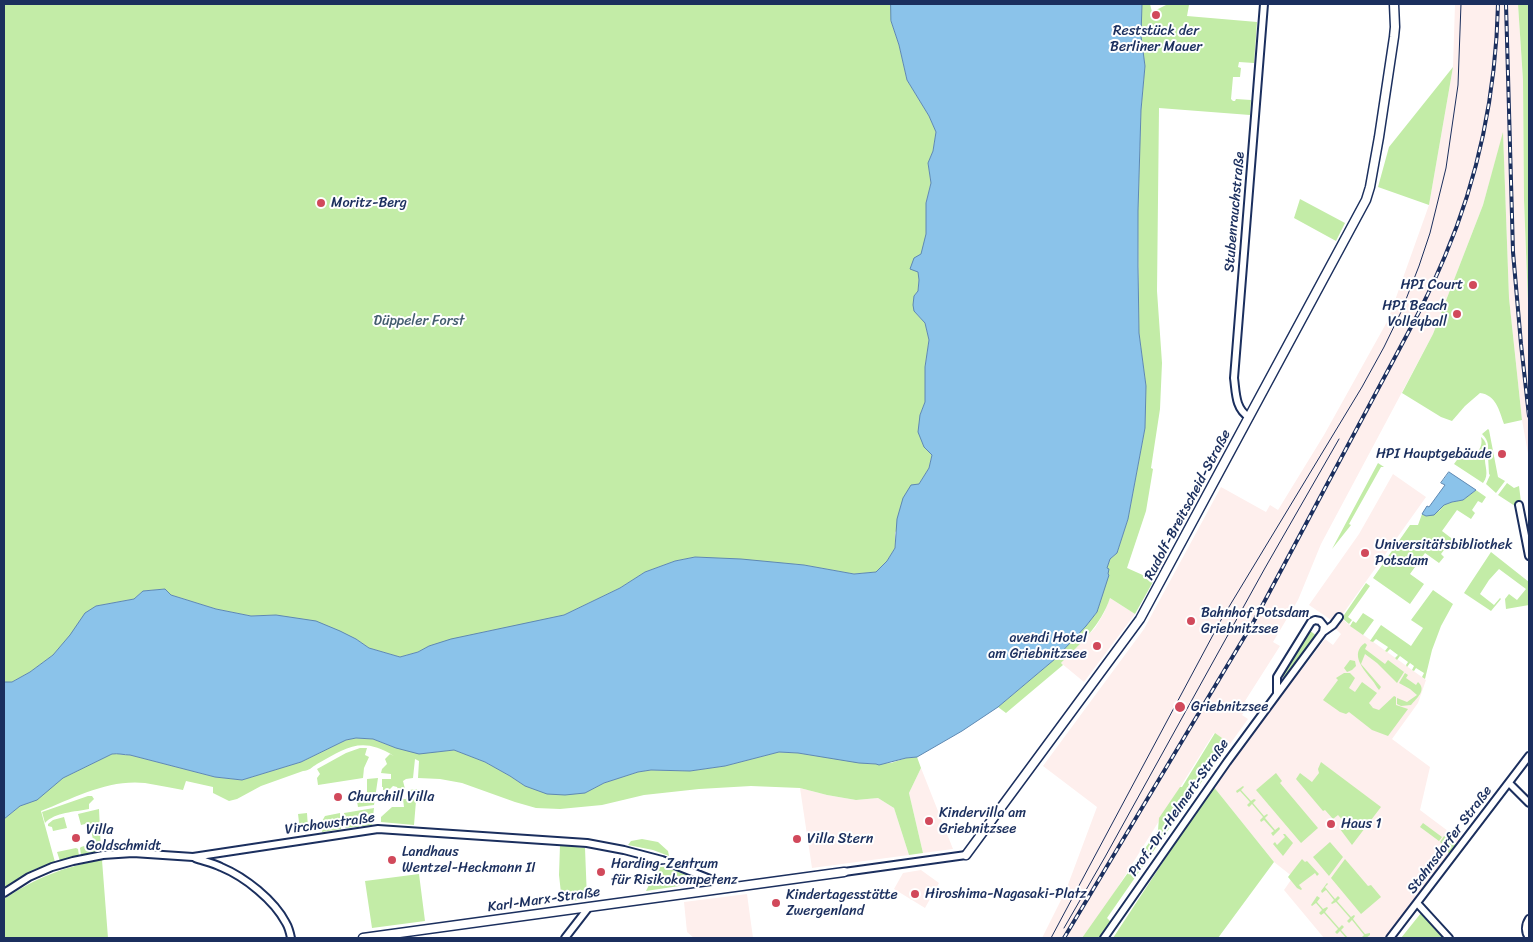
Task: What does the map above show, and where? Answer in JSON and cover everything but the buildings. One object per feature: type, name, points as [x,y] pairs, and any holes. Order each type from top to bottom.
[{"type":"street","name":"Stubenrauchstraße","points":[[1249,417],[1244,414],[1238,405],[1234,378],[1264,4]]},
{"type":"street","name":"Rudolf-Breitscheid-Straße","points":[[966,855],[1140,619],[1366,200],[1379,137],[1396,27],[1394,4]]},
{"type":"street","points":[[1519,504],[1529,556]]},
{"type":"street","name":"Prof.-Dr.-Helmert-Straße","points":[[1104,938],[1227,762],[1323,632],[1333,626],[1339,617]]},
{"type":"street","name":"Prof.-Dr.-Helmert-Straße","points":[[1277,694],[1277,677],[1310,624],[1316,620],[1322,622],[1324,626],[1323,632]]},
{"type":"street","name":"Stahnsdorfer Straße","points":[[1390,938],[1529,756]]},
{"type":"street","points":[[1508,783],[1529,803]]},
{"type":"street","name":"Virchowstraße","points":[[4,892],[44,870],[96,856],[133,853],[194,858],[374,829],[571,841],[608,846],[671,863],[714,881],[717,889]]},
{"type":"street","name":"Karl-Marx-Straße","points":[[363,938],[966,855]]},
{"type":"street","points":[[194,858],[221,867],[243,878],[258,890],[287,924],[291,938]]},
{"type":"street","points":[[1417,903],[1450,938]]},
{"type":"street","points":[[565,938],[589,907]]},
{"type":"street","points":[[1529,919],[1526,929],[1529,938]]},
{"type":"shaded area","points":[[1455,4],[1518,4],[1523,80],[1524,200],[1529,328],[1529,459],[1522,420],[1509,298],[1503,134],[1483,205],[1433,334],[1321,544],[1298,600],[1273,642],[1280,646],[1245,701],[1249,705],[1242,715],[1248,719],[1230,744],[1214,733],[1086,938],[1042,938],[1066,890],[1097,807],[1043,766],[1144,629],[1221,487],[1266,512],[1270,505],[1278,510],[1324,435],[1388,320],[1429,205],[1453,67]]},
{"type":"shaded area","points":[[1393,474],[1426,497],[1340,618],[1426,680],[1418,703],[1392,739],[1430,767],[1420,810],[1460,840],[1385,938],[1324,938],[1284,890],[1293,877],[1274,862],[1213,786],[1325,639],[1333,645],[1341,634],[1335,628],[1337,624],[1309,605],[1359,534]]},
{"type":"shaded area","name":"avendi Hotel am Griebnitzsee","points":[[1110,598],[1135,614],[1084,682],[1061,663],[1095,628]]},
{"type":"shaded area","name":"Kindervilla am Griebnitzsee","points":[[921,768],[953,849],[923,853],[909,793]]},
{"type":"shaded area","points":[[800,788],[856,800],[878,798],[894,808],[909,855],[812,868]]},
{"type":"shaded area","name":"Hiroshima-Nagasaki-Platz","points":[[921,870],[939,883],[925,908],[894,889],[903,873]]},
{"type":"shaded area","points":[[747,894],[753,938],[694,938],[687,932],[684,902]]},
{"type":"green space","name":"Düppeler Forst","points":[[4,4],[891,4],[891,21],[907,80],[929,116],[936,132],[933,151],[928,163],[931,183],[926,203],[926,234],[918,272],[918,291],[914,297],[914,311],[925,323],[929,340],[925,367],[925,402],[920,415],[924,447],[932,454],[929,468],[895,533],[895,548],[887,561],[876,572],[854,574],[804,565],[695,557],[675,561],[645,572],[620,588],[564,615],[429,646],[418,652],[400,657],[369,648],[356,639],[276,615],[251,616],[216,609],[171,595],[165,589],[143,591],[134,599],[96,606],[53,655],[30,672],[12,682],[4,682]]},
{"type":"green space","points":[[1142,4],[1150,4],[1152,12],[1168,4],[1191,4],[1189,5],[1187,16],[1257,22],[1254,63],[1239,62],[1238,67],[1241,68],[1240,77],[1233,77],[1231,99],[1233,101],[1236,99],[1251,100],[1250,115],[1159,108],[1157,291],[1162,363],[1160,409],[1146,511],[1127,568],[1154,580],[1135,614],[1110,598],[1096,625],[1061,663],[1063,665],[1006,713],[998,707],[1055,659],[1097,612],[1108,575],[1107,568],[1110,559],[1117,553],[1128,519],[1145,428],[1146,386],[1139,333],[1138,211],[1141,110],[1145,66],[1141,37]]},
{"type":"green space","points":[[1518,4],[1529,4],[1529,328],[1524,200],[1523,80]]},
{"type":"green space","points":[[1453,67],[1429,205],[1378,187],[1389,147]]},
{"type":"green space","points":[[1503,132],[1509,298],[1522,420],[1504,424],[1493,400],[1480,393],[1452,421],[1441,417],[1402,393],[1433,334],[1483,205]]},
{"type":"green space","points":[[1300,199],[1345,223],[1336,241],[1294,218]]},
{"type":"green space","points":[[1488,429],[1498,477],[1505,481],[1496,493],[1486,484],[1490,475],[1487,456],[1488,446],[1482,434]]},
{"type":"green space","points":[[1481,437],[1486,446],[1486,473],[1483,483],[1454,464],[1462,453],[1474,454],[1477,452],[1481,446]]},
{"type":"green space","points":[[1378,463],[1384,467],[1381,467],[1349,524],[1351,525],[1332,549]]},
{"type":"green space","points":[[1507,483],[1514,488],[1519,486],[1521,502],[1515,506],[1498,495]]},
{"type":"green space","points":[[1476,490],[1486,497],[1482,503],[1478,501],[1472,510],[1475,513],[1471,519],[1457,510],[1442,531],[1455,541],[1451,547],[1447,546],[1441,554],[1444,557],[1439,563],[1425,553],[1410,574],[1424,584],[1410,604],[1373,578],[1410,525],[1418,525],[1422,514],[1426,516],[1439,511],[1444,505],[1463,500]]},
{"type":"green space","points":[[1491,552],[1529,582],[1529,605],[1506,609],[1505,599],[1509,594],[1517,600],[1526,589],[1499,569],[1480,594],[1494,605],[1501,599],[1491,611],[1464,593]]},
{"type":"green space","points":[[1366,583],[1370,586],[1348,617],[1352,620],[1349,624],[1342,618]]},
{"type":"green space","points":[[1433,590],[1453,604],[1441,626],[1432,650],[1425,679],[1422,677],[1424,673],[1416,668],[1414,671],[1412,670],[1414,666],[1410,663],[1407,667],[1408,662],[1400,656],[1397,660],[1395,658],[1398,655],[1390,649],[1387,652],[1385,651],[1388,647],[1376,639],[1373,642],[1370,641],[1381,625],[1411,646],[1423,628],[1411,620]]},
{"type":"green space","points":[[1363,613],[1374,620],[1363,635],[1350,626],[1353,621],[1356,623]]},
{"type":"green space","points":[[1309,630],[1317,636],[1286,678],[1282,676]]},
{"type":"green space","points":[[1365,643],[1367,645],[1365,649],[1385,664],[1388,660],[1404,672],[1397,683],[1365,654],[1361,664],[1381,687],[1378,689],[1362,667],[1358,657],[1360,647]]},
{"type":"green space","points":[[1350,660],[1355,661],[1356,666],[1347,672],[1344,668]]},
{"type":"green space","points":[[1344,673],[1350,673],[1355,678],[1349,688],[1355,692],[1362,682],[1377,693],[1369,703],[1373,708],[1379,710],[1394,696],[1396,697],[1396,705],[1408,709],[1388,736],[1372,730],[1349,712],[1346,714],[1340,712],[1323,700],[1338,680],[1336,678]]},
{"type":"green space","points":[[1405,673],[1408,675],[1406,678],[1416,685],[1418,682],[1422,688],[1418,697],[1411,705],[1401,706],[1397,704],[1397,698],[1407,702],[1417,695],[1399,683]]},
{"type":"green space","points":[[1215,733],[1229,743],[1107,918],[1111,922],[1099,938],[1082,938],[1158,830],[1159,818],[1180,787],[1182,787]]},
{"type":"green space","points":[[356,738],[373,739],[396,748],[435,752],[454,750],[485,762],[525,786],[534,789],[585,793],[604,783],[638,772],[651,770],[690,771],[725,766],[779,752],[870,764],[891,763],[917,757],[921,768],[909,793],[923,853],[909,855],[894,808],[878,798],[856,800],[800,788],[751,786],[644,795],[602,805],[560,809],[536,808],[462,783],[418,778],[419,761],[415,759],[413,778],[403,781],[405,789],[403,791],[399,791],[397,787],[393,786],[389,790],[383,790],[382,779],[391,779],[391,774],[381,773],[387,764],[385,759],[390,754],[394,756],[383,750],[373,746],[363,745],[346,749],[309,770],[261,786],[237,799],[229,801],[213,793],[213,787],[186,781],[183,790],[145,783],[131,783],[105,787],[79,795],[41,811],[55,862],[33,870],[4,888],[4,819],[20,806],[37,799],[63,778],[112,754],[130,755],[215,777],[242,780],[301,762],[346,740]]},
{"type":"green space","points":[[360,748],[367,748],[365,755],[369,757],[364,768],[363,778],[318,785],[317,778],[320,774],[317,769],[346,753]]},
{"type":"green space","points":[[1321,762],[1381,807],[1352,845],[1340,829],[1346,824],[1338,815],[1333,819],[1325,810],[1323,811],[1296,779],[1300,773],[1312,782],[1319,773],[1318,769]]},
{"type":"green space","points":[[1276,773],[1282,781],[1280,783],[1318,828],[1301,843],[1256,790]]},
{"type":"green space","points":[[378,778],[374,805],[358,807],[355,790],[358,790],[359,799],[367,798],[367,779]]},
{"type":"green space","points":[[1213,786],[1274,862],[1218,938],[1113,938]]},
{"type":"green space","points":[[1243,786],[1241,790],[1251,801],[1256,800],[1253,803],[1264,816],[1268,815],[1265,818],[1275,830],[1279,827],[1280,829],[1273,836],[1271,833],[1274,831],[1264,820],[1261,822],[1260,820],[1263,817],[1252,804],[1249,807],[1247,805],[1250,802],[1240,791],[1237,793],[1236,791]]},
{"type":"green space","points":[[417,789],[414,825],[381,822],[381,817],[392,807],[404,807],[403,799],[406,799],[406,792]]},
{"type":"green space","points":[[92,796],[94,799],[89,804],[89,809],[60,815],[49,819],[45,823],[42,812]]},
{"type":"green space","points":[[374,808],[372,825],[345,827],[344,813]]},
{"type":"green space","points":[[99,809],[101,851],[81,855],[81,847],[94,843],[89,823],[81,825],[78,814]]},
{"type":"green space","points":[[307,813],[308,828],[300,830],[298,814]]},
{"type":"green space","points":[[340,813],[341,829],[322,832],[321,823],[325,816]]},
{"type":"green space","points":[[64,817],[67,828],[53,831],[52,827],[48,826],[53,820]]},
{"type":"green space","points":[[1423,823],[1442,837],[1439,841],[1420,827]]},
{"type":"green space","points":[[1283,834],[1293,843],[1283,856],[1273,844],[1275,842],[1277,845],[1285,837]]},
{"type":"green space","points":[[1444,836],[1456,845],[1451,854],[1445,851],[1447,848],[1440,842]]},
{"type":"green space","points":[[642,839],[658,842],[668,851],[669,856],[653,850],[628,845],[631,841]]},
{"type":"green space","points":[[1330,842],[1343,857],[1329,876],[1313,857]]},
{"type":"green space","points":[[560,845],[585,848],[587,899],[562,902],[559,875]]},
{"type":"green space","points":[[78,849],[79,856],[60,861],[57,852]]},
{"type":"green space","points":[[1302,859],[1305,862],[1307,861],[1319,874],[1317,876],[1315,873],[1299,885],[1301,890],[1288,877]]},
{"type":"green space","points":[[1345,859],[1368,886],[1371,885],[1381,897],[1361,914],[1331,878]]},
{"type":"green space","points":[[102,860],[108,938],[4,938],[4,899],[51,874]]},
{"type":"green space","points":[[659,865],[706,882],[646,891]]},
{"type":"green space","points":[[419,874],[425,921],[372,928],[365,881]]},
{"type":"green space","points":[[1327,883],[1325,887],[1335,899],[1338,896],[1340,898],[1337,901],[1351,917],[1355,916],[1353,919],[1365,934],[1370,933],[1370,935],[1366,938],[1361,938],[1364,935],[1352,920],[1349,923],[1347,921],[1350,918],[1336,902],[1331,903],[1334,900],[1326,890],[1322,893],[1321,891]]},
{"type":"green space","points":[[1317,896],[1320,898],[1317,902],[1323,909],[1328,908],[1325,912],[1339,928],[1342,925],[1344,927],[1341,930],[1348,938],[1340,931],[1337,934],[1335,932],[1338,929],[1324,913],[1321,915],[1319,913],[1322,910],[1316,903],[1311,905]]},
{"type":"green space","points":[[1421,913],[1443,938],[1401,938]]},
{"type":"water","points":[[891,4],[1142,4],[1141,36],[1145,66],[1141,110],[1138,266],[1139,333],[1146,386],[1145,428],[1128,519],[1117,553],[1110,559],[1107,568],[1109,569],[1109,575],[1097,612],[1055,659],[998,707],[962,731],[917,757],[879,765],[779,752],[725,766],[690,771],[651,770],[638,772],[604,783],[585,793],[565,795],[547,794],[525,786],[485,762],[454,750],[419,754],[373,739],[356,738],[346,740],[301,762],[242,780],[215,777],[130,755],[112,754],[63,778],[37,800],[20,806],[4,819],[4,682],[12,682],[30,672],[53,655],[85,613],[96,606],[134,599],[143,591],[165,589],[171,595],[216,609],[251,616],[276,615],[316,621],[356,639],[369,648],[400,657],[451,639],[564,615],[620,588],[645,572],[675,561],[695,557],[804,565],[854,574],[876,572],[887,561],[895,548],[897,519],[903,498],[911,485],[919,484],[929,468],[932,455],[924,447],[918,432],[920,415],[925,402],[925,367],[929,340],[925,323],[914,311],[914,296],[918,291],[919,280],[918,272],[910,269],[914,258],[921,254],[926,234],[926,203],[931,183],[928,163],[933,151],[936,132],[929,116],[907,80],[891,21]]},
{"type":"water","points":[[1449,472],[1476,490],[1463,500],[1444,505],[1434,515],[1426,516],[1422,514],[1445,485],[1441,483]]},
{"type":"tram line","points":[[1051,938],[1221,620],[1362,387],[1401,312],[1430,233],[1446,168],[1458,85],[1461,4]]},
{"type":"tram line","points":[[1064,928],[1339,439]]},
{"type":"railway","points":[[1064,938],[1254,621],[1432,285],[1457,226],[1484,132],[1494,68],[1498,4]]},
{"type":"railway","points":[[1506,4],[1513,252],[1529,416]]},
{"type":"place","name":"Reststück der Berliner Mauer","points":[[1156,15]]},
{"type":"place","name":"Moritz-Berg","points":[[321,203]]},
{"type":"place","name":"HPI Court","points":[[1473,285]]},
{"type":"place","name":"HPI Beach Volleyball","points":[[1457,314]]},
{"type":"place","name":"HPI Hauptgebäude","points":[[1502,454]]},
{"type":"place","name":"Universitätsbibliothek Potsdam","points":[[1365,553]]},
{"type":"place","name":"Bahnhof Potsdam Griebnitzsee","points":[[1191,621]]},
{"type":"place","name":"avendi Hotel am Griebnitzsee","points":[[1097,646]]},
{"type":"place","name":"Griebnitzsee","points":[[1180,707]]},
{"type":"place","name":"Churchill Villa","points":[[338,797]]},
{"type":"place","name":"Kindervilla am Griebnitzsee","points":[[929,821]]},
{"type":"place","name":"Haus 1","points":[[1331,824]]},
{"type":"place","name":"Villa Goldschmidt","points":[[76,838]]},
{"type":"place","name":"Villa Stern","points":[[797,839]]},
{"type":"place","name":"Landhaus Wentzel-Heckmann II","points":[[392,860]]},
{"type":"place","name":"Harding-Zentrum für Risikokompetenz","points":[[601,872]]},
{"type":"place","name":"Hiroshima-Nagasaki-Platz","points":[[915,894]]},
{"type":"place","name":"Kindertagesstätte Zwergenland","points":[[776,903]]}]
